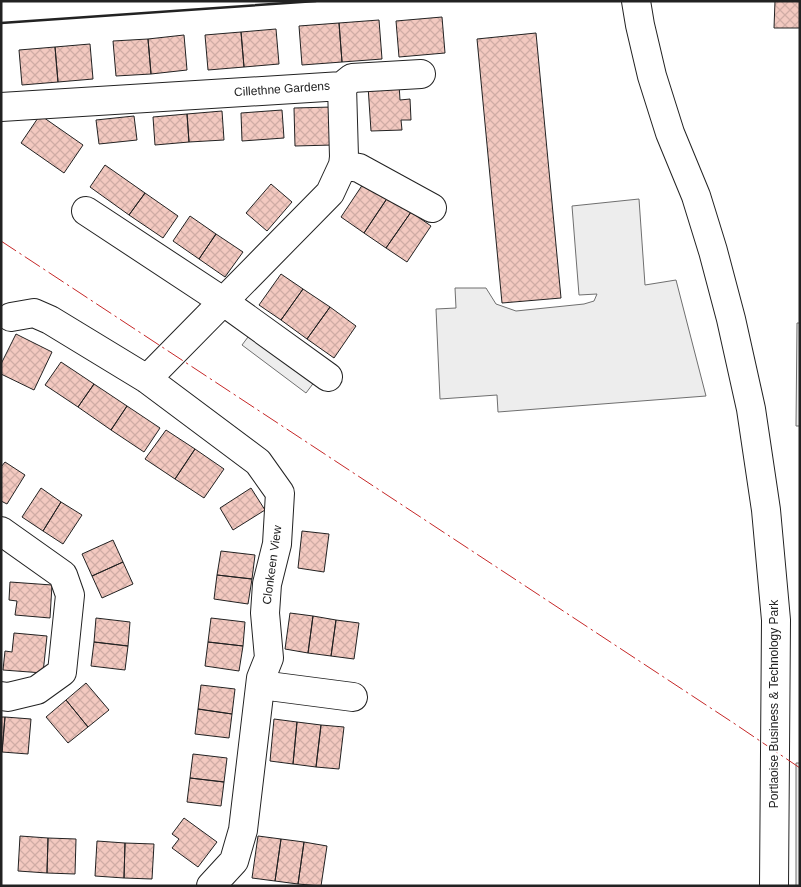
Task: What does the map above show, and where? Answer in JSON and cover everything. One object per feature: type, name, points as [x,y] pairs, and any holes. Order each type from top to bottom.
[{"type":"street","name":"Portlaoise Business & Technology Park","points":[[636,1],[652,76],[670,133],[696,196],[713,251],[731,318],[751,410],[766,510],[776,620],[774,886]]},
{"type":"street","points":[[342,86],[352,78],[422,74]]},
{"type":"street","name":"Cillethne Gardens","points":[[1,107],[342,86],[344,157],[343,165],[330,192],[148,380]]},
{"type":"street","points":[[343,165],[360,168],[432,208]]},
{"type":"street","points":[[86,211],[224,302],[328,377]]},
{"type":"street","name":"Clonkeen View","points":[[4,314],[34,313],[42,316],[148,380],[258,462],[280,493],[277,544],[267,584],[265,613],[269,658],[262,678],[243,830],[234,861],[219,883]]},
{"type":"street","points":[[1,532],[62,575],[70,595],[62,672],[37,690],[1,696]]},
{"type":"street","points":[[261,685],[353,697]]},
{"type":"shaded area","points":[[639,199],[645,285],[676,280],[706,396],[498,412],[497,395],[440,399],[436,309],[456,308],[455,288],[486,288],[496,304],[516,311],[584,304],[594,301],[597,294],[579,295],[572,206]]},
{"type":"shaded area","points":[[797,323],[800,323],[800,426],[796,426]]},
{"type":"shaded area","points":[[251,333],[315,381],[306,393],[242,345]]},
{"type":"shaded area","points":[[796,763],[800,763],[800,886],[796,886]]},
{"type":"building","points":[[775,1],[800,1],[800,28],[774,28]]},
{"type":"building","points":[[442,17],[445,53],[399,57],[396,21]]},
{"type":"building","points":[[379,20],[382,59],[342,62],[339,23]]},
{"type":"building","points":[[339,23],[342,62],[302,65],[299,26]]},
{"type":"building","points":[[276,29],[279,64],[244,67],[241,32]]},
{"type":"building","points":[[241,32],[244,67],[208,70],[205,35]]},
{"type":"building","points":[[536,33],[561,298],[502,303],[477,39]]},
{"type":"building","points":[[184,35],[187,70],[151,74],[148,39]]},
{"type":"building","points":[[148,39],[151,74],[116,76],[113,41]]},
{"type":"building","points":[[90,44],[93,79],[58,82],[55,47]]},
{"type":"building","points":[[55,47],[58,82],[22,85],[19,50]]},
{"type":"building","points":[[399,84],[400,100],[410,99],[411,120],[401,120],[402,130],[371,131],[368,86]]},
{"type":"building","points":[[332,107],[333,145],[295,146],[294,108]]},
{"type":"building","points":[[282,110],[284,138],[242,141],[241,113]]},
{"type":"building","points":[[222,111],[224,140],[189,142],[187,114]]},
{"type":"building","points":[[187,114],[189,142],[155,145],[153,117]]},
{"type":"building","points":[[40,115],[83,145],[64,173],[21,143]]},
{"type":"building","points":[[134,116],[137,140],[99,144],[96,120]]},
{"type":"building","points":[[105,165],[145,193],[129,215],[90,187]]},
{"type":"building","points":[[365,181],[388,197],[364,233],[341,217]]},
{"type":"building","points":[[271,184],[292,202],[267,231],[246,213]]},
{"type":"building","points":[[145,193],[178,216],[163,238],[129,215]]},
{"type":"building","points":[[388,197],[411,212],[386,248],[364,233]]},
{"type":"building","points":[[411,212],[431,226],[407,262],[386,248]]},
{"type":"building","points":[[190,216],[216,234],[199,259],[173,241]]},
{"type":"building","points":[[216,234],[243,252],[225,277],[199,259]]},
{"type":"building","points":[[281,274],[303,289],[281,320],[259,305]]},
{"type":"building","points":[[303,289],[330,307],[307,339],[281,320]]},
{"type":"building","points":[[330,307],[356,326],[334,358],[307,339]]},
{"type":"building","points":[[16,334],[52,352],[34,390],[1,374],[1,364]]},
{"type":"building","points":[[61,362],[94,384],[78,407],[45,385]]},
{"type":"building","points":[[94,384],[127,406],[111,430],[78,407]]},
{"type":"building","points":[[127,406],[160,428],[144,452],[111,430]]},
{"type":"building","points":[[166,430],[195,449],[175,479],[145,459]]},
{"type":"building","points":[[195,449],[224,469],[204,498],[175,479]]},
{"type":"building","points":[[5,462],[25,475],[7,504],[1,501],[1,467]]},
{"type":"building","points":[[41,488],[61,502],[43,531],[22,517]]},
{"type":"building","points":[[251,488],[265,510],[233,530],[220,508]]},
{"type":"building","points":[[61,502],[82,515],[63,544],[43,531]]},
{"type":"building","points":[[302,531],[329,534],[324,572],[298,568]]},
{"type":"building","points":[[113,540],[123,562],[92,576],[82,554]]},
{"type":"building","points":[[221,551],[255,555],[252,579],[217,575]]},
{"type":"building","points":[[123,562],[133,584],[102,598],[92,576]]},
{"type":"building","points":[[217,575],[252,579],[248,604],[214,599]]},
{"type":"building","points":[[10,582],[52,585],[50,618],[15,615],[17,601],[9,600]]},
{"type":"building","points":[[290,613],[313,616],[308,653],[285,649]]},
{"type":"building","points":[[313,616],[336,620],[331,656],[308,653]]},
{"type":"building","points":[[96,618],[130,622],[128,646],[94,642]]},
{"type":"building","points":[[211,618],[245,622],[243,646],[208,642]]},
{"type":"building","points":[[336,620],[359,623],[354,659],[331,656]]},
{"type":"building","points":[[14,633],[47,636],[43,673],[3,670],[5,651],[12,652]]},
{"type":"building","points":[[94,642],[128,646],[125,670],[91,666]]},
{"type":"building","points":[[208,642],[243,646],[239,671],[205,666]]},
{"type":"building","points":[[86,683],[109,710],[88,727],[66,700]]},
{"type":"building","points":[[201,685],[235,689],[232,714],[198,709]]},
{"type":"building","points":[[66,700],[88,727],[68,743],[46,717]]},
{"type":"building","points":[[198,709],[232,714],[229,738],[195,734]]},
{"type":"building","points":[[1,717],[5,717],[2,752],[1,752]]},
{"type":"building","points":[[5,717],[31,719],[28,754],[2,752]]},
{"type":"building","points":[[274,719],[297,722],[293,764],[270,761]]},
{"type":"building","points":[[297,722],[321,725],[316,767],[293,764]]},
{"type":"building","points":[[321,725],[344,727],[339,769],[316,767]]},
{"type":"building","points":[[193,754],[227,758],[224,782],[190,778]]},
{"type":"building","points":[[190,778],[224,782],[221,806],[187,802]]},
{"type":"building","points":[[184,818],[217,842],[198,867],[172,848],[179,839],[172,834]]},
{"type":"building","points":[[20,836],[48,838],[47,873],[18,871]]},
{"type":"building","points":[[258,836],[281,839],[275,881],[252,878]]},
{"type":"building","points":[[48,838],[76,839],[75,874],[47,873]]},
{"type":"building","points":[[281,839],[304,842],[298,884],[275,881]]},
{"type":"building","points":[[97,841],[125,843],[124,878],[95,876]]},
{"type":"building","points":[[304,842],[327,846],[321,886],[298,884]]},
{"type":"building","points":[[125,843],[154,844],[152,879],[124,878]]},
{"type":"wall","points":[[1,23],[316,1]]},
{"type":"power","points":[[1,241],[800,768]]}]
